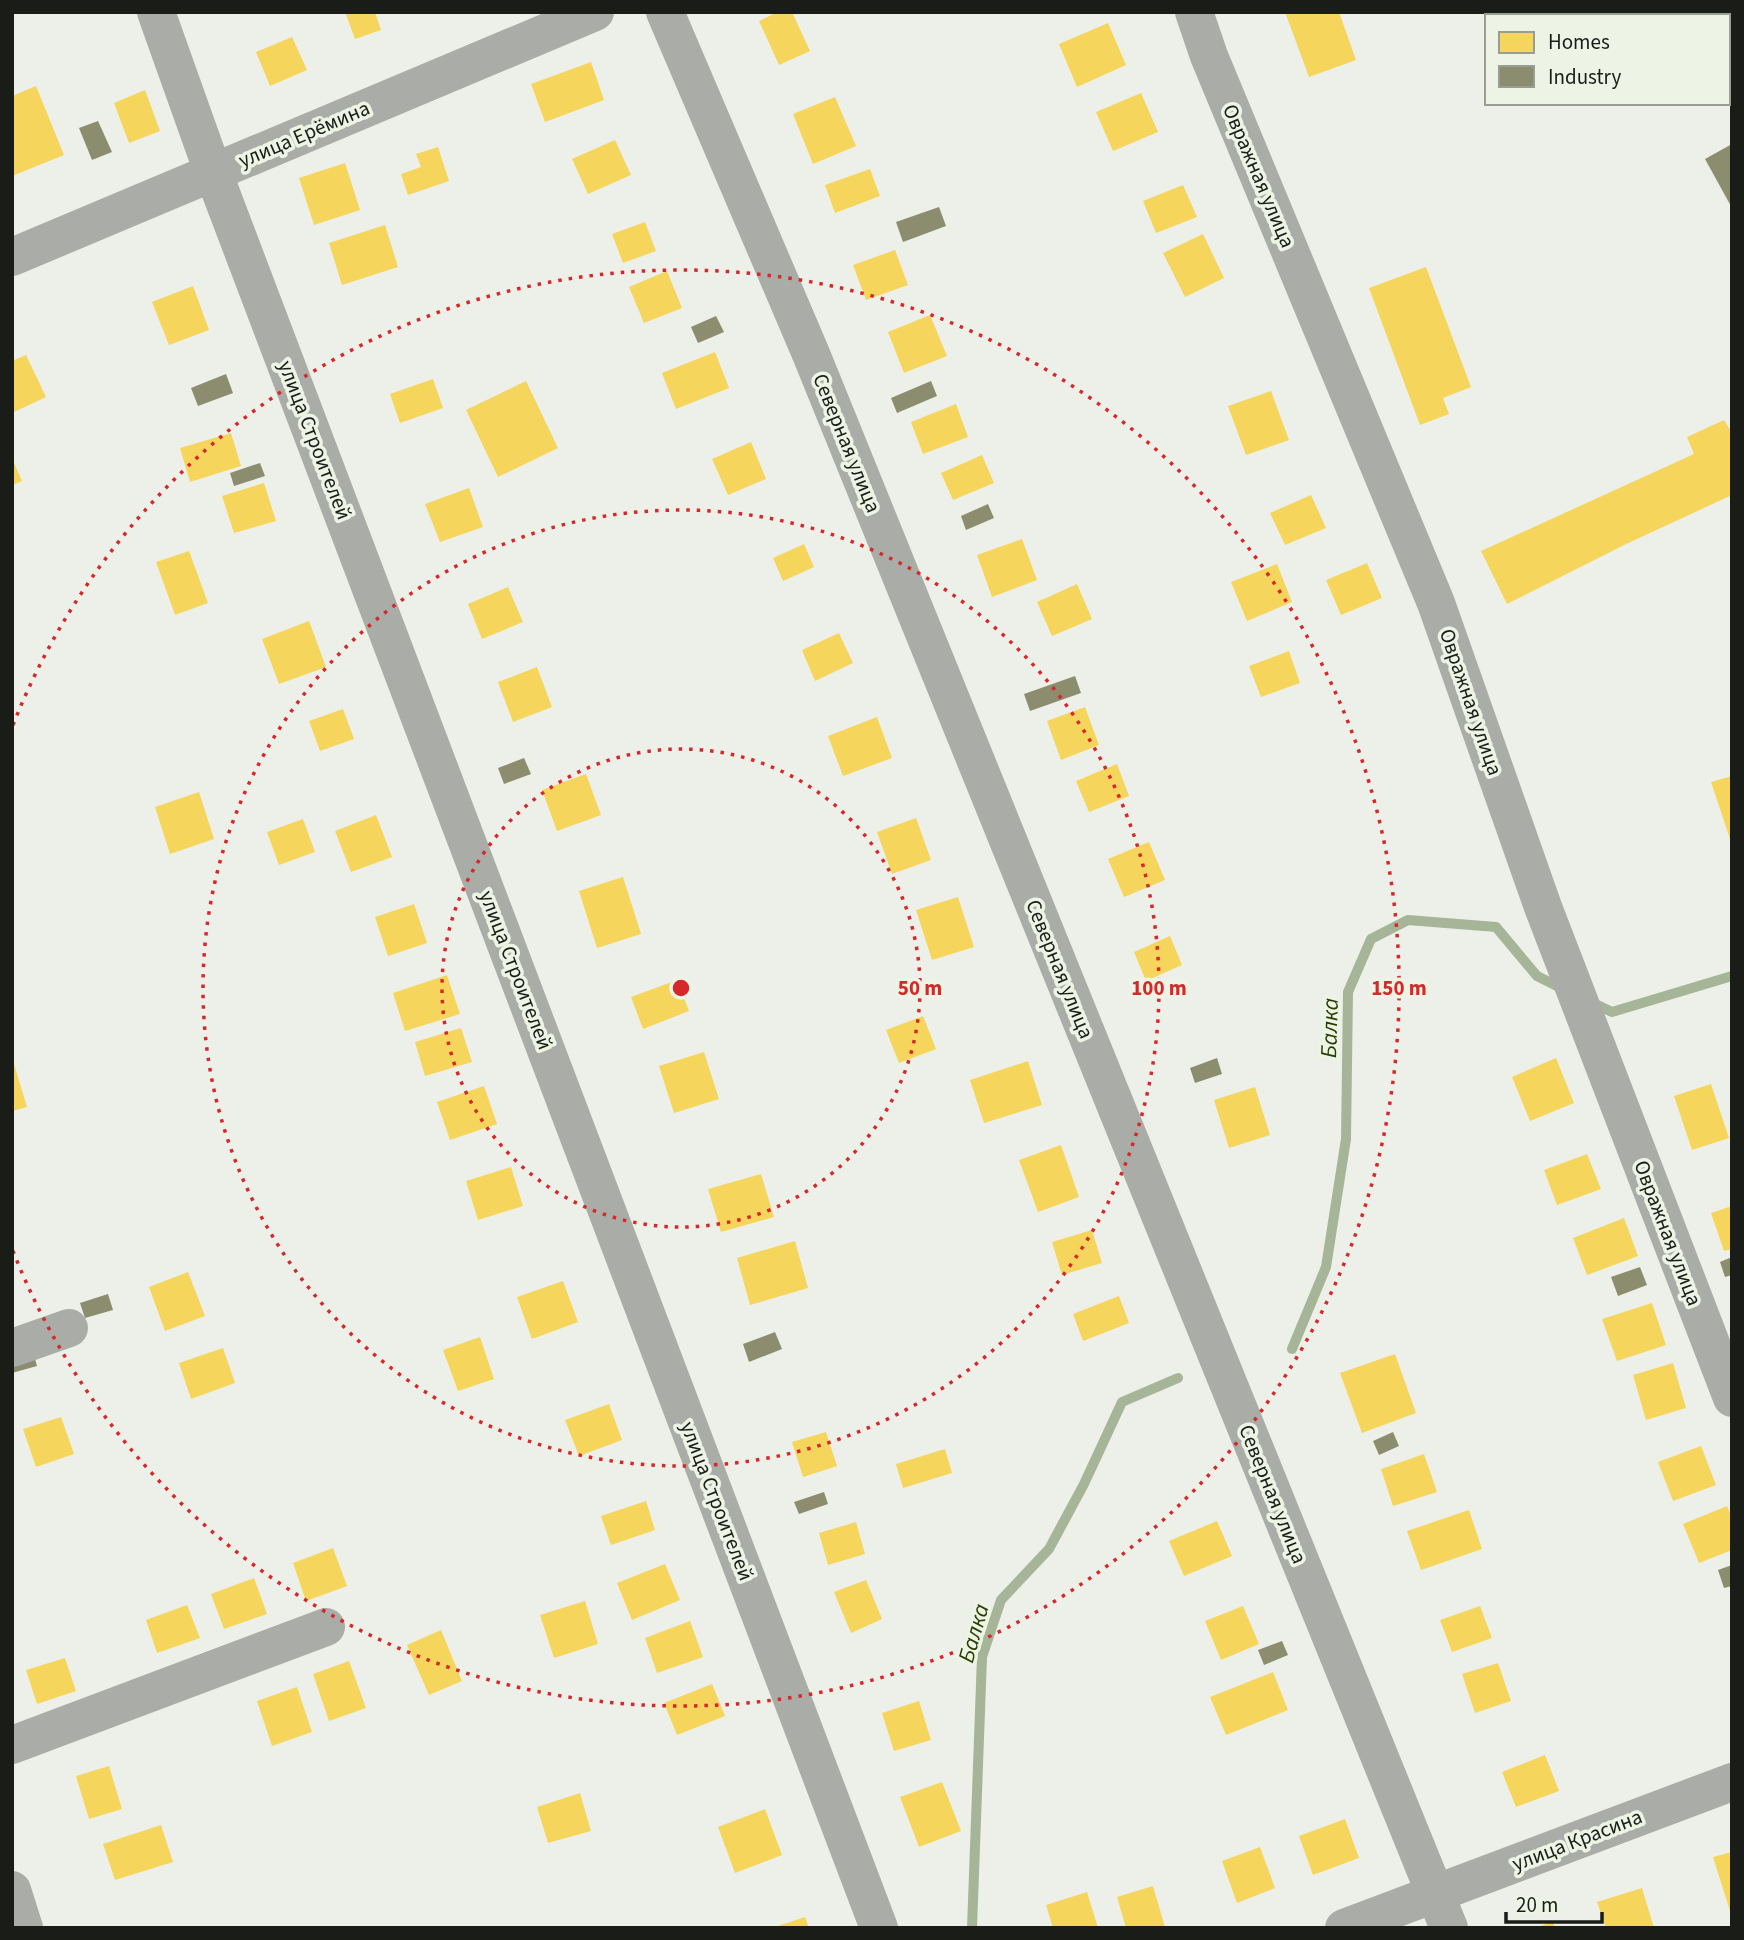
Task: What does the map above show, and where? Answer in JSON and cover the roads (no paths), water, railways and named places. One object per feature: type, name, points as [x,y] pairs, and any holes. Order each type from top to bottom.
[{"type":"street","name":"улица Строителей","points":[[156,12],[213,172],[879,1928]]},
{"type":"street","name":"улица Ерёмина","points":[[12,257],[595,12]]},
{"type":"street","name":"Северная улица","points":[[665,12],[811,354],[1442,1911]]},
{"type":"street","name":"Овражная улица","points":[[1194,12],[1209,56],[1436,603],[1543,907],[1732,1398]]},
{"type":"street","points":[[12,1348],[69,1328]]},
{"type":"street","points":[[12,1745],[326,1628]]},
{"type":"street","name":"улица Красина","points":[[1344,1928],[1442,1911],[1732,1782]]},
{"type":"street","points":[[12,1890],[24,1928]]},
{"type":"waterway","name":"Балка","points":[[1292,1349],[1326,1267],[1346,1139],[1348,992],[1371,939],[1408,920],[1496,927],[1537,976],[1563,989]]},
{"type":"waterway","name":"Балка","points":[[1593,1003],[1612,1012],[1732,976]]},
{"type":"waterway","name":"Балка","points":[[972,1928],[982,1657],[1001,1600],[1049,1549],[1084,1484],[1122,1402],[1178,1378]]}]
